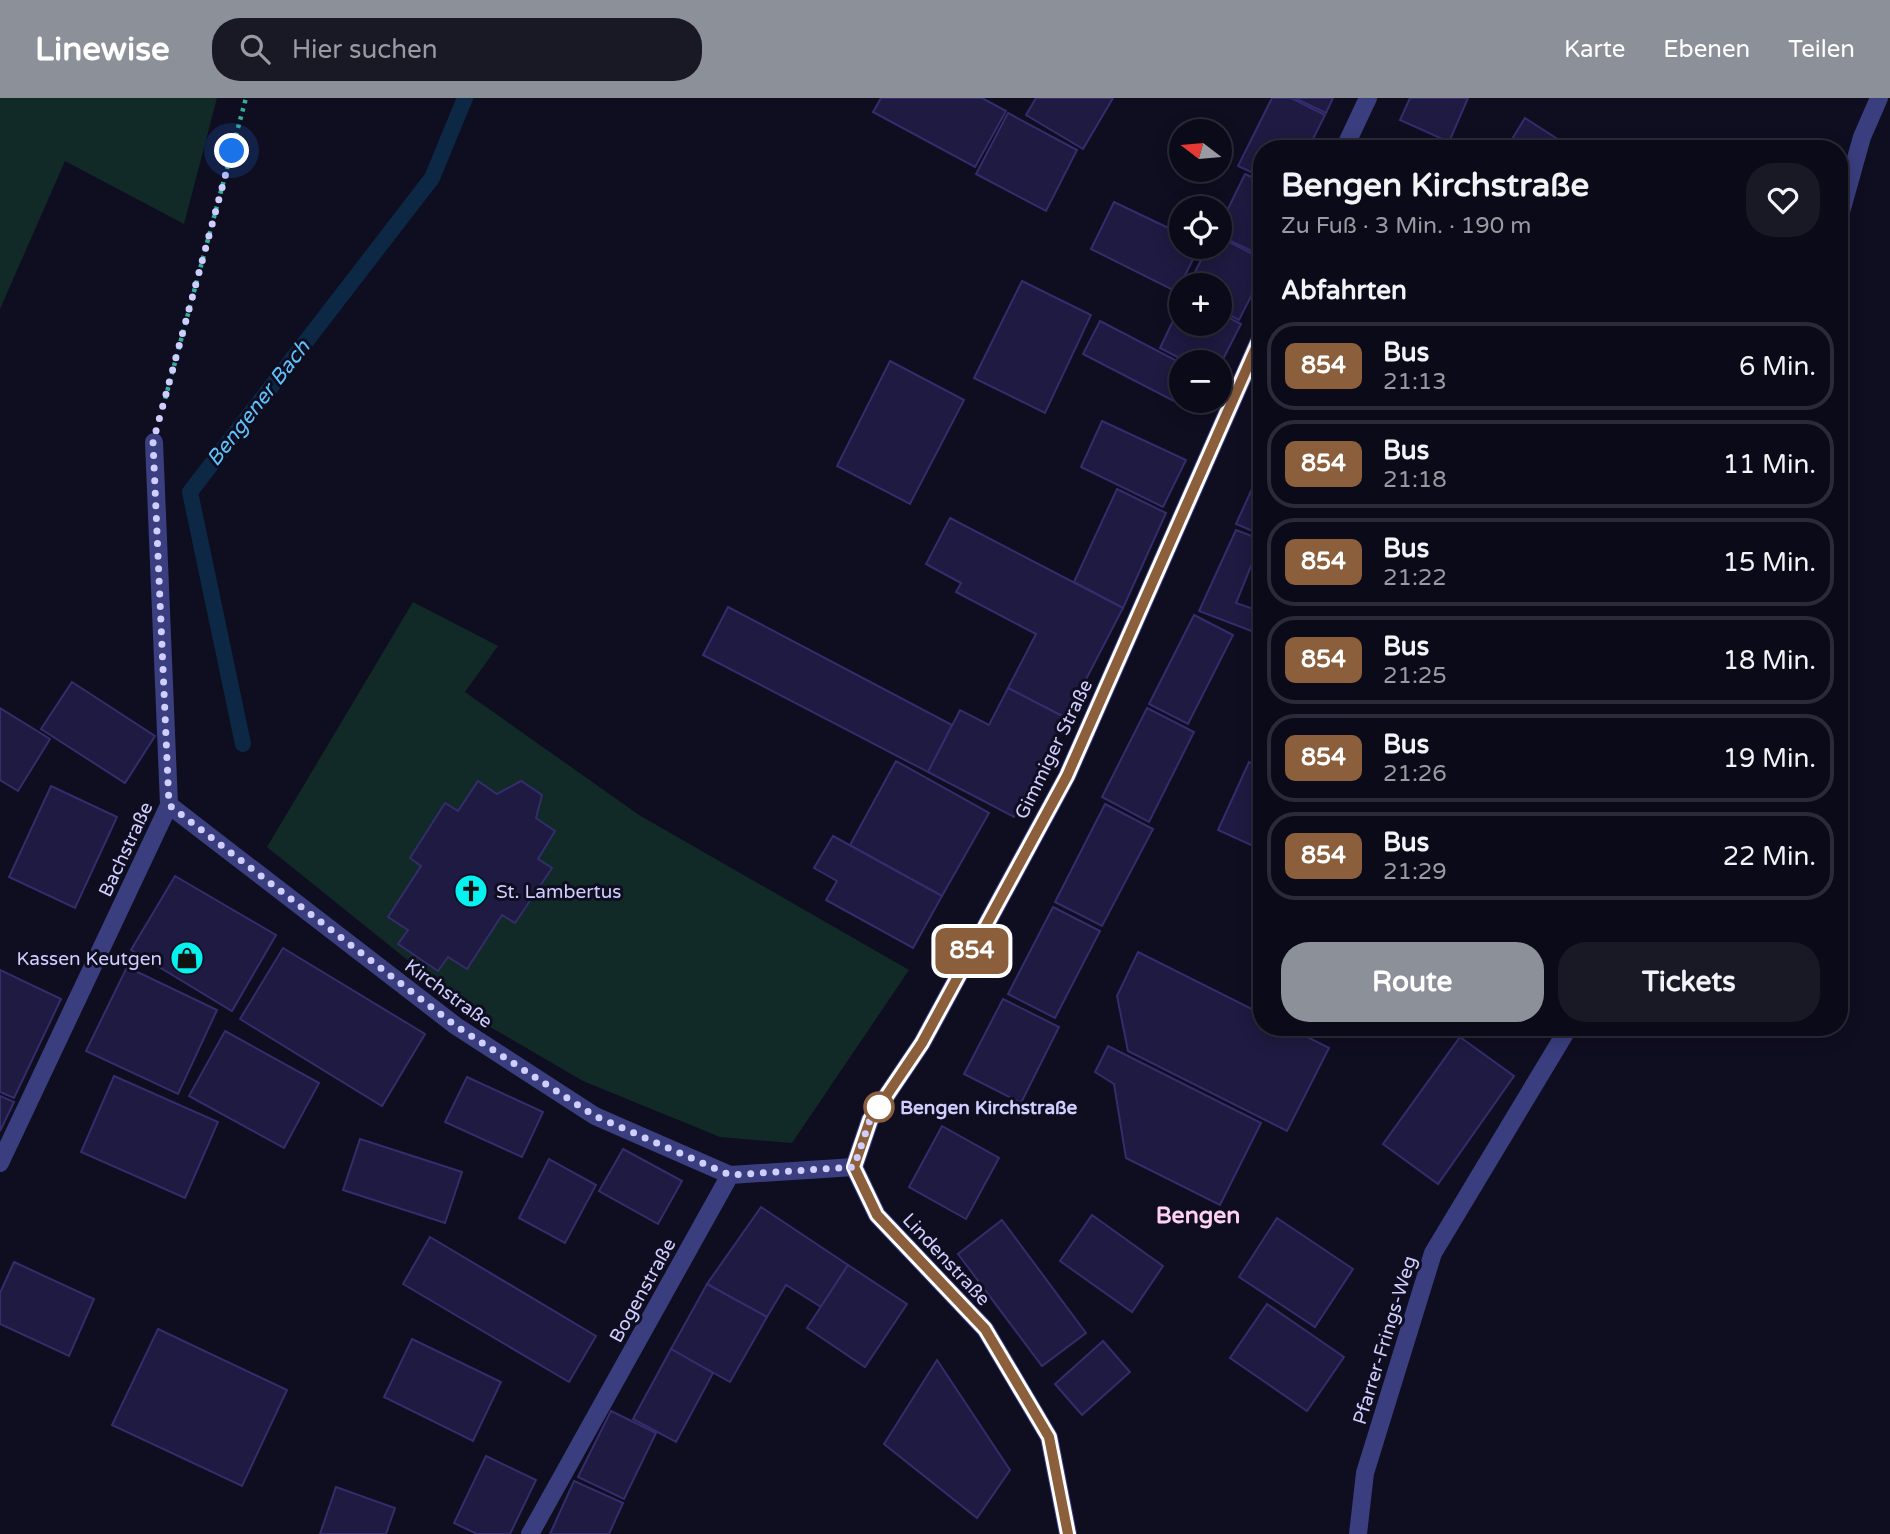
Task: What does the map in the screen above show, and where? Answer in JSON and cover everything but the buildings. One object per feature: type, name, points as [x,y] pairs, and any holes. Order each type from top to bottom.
[{"type":"street","points":[[1348,140],[1368,98]]},
{"type":"street","points":[[1848,187],[1862,136],[1879,98]]},
{"type":"street","name":"Gimmiger Straße","points":[[854,1167],[870,1120],[922,1043],[1067,776],[1253,354]]},
{"type":"street","name":"Bachstraße","points":[[0,1163],[169,805],[153,442]]},
{"type":"street","name":"Kirchstraße","points":[[169,805],[456,1026],[595,1116],[730,1175]]},
{"type":"street","name":"Pfarrer-Frings-Weg","points":[[1358,1534],[1365,1473],[1433,1253],[1564,1036]]},
{"type":"street","points":[[730,1175],[854,1167]]},
{"type":"street","name":"Lindenstraße","points":[[854,1167],[877,1215],[985,1329],[1049,1437],[1068,1534]]},
{"type":"street","name":"Bogenstraße","points":[[530,1534],[730,1175]]},
{"type":"path","points":[[153,442],[246,98]]},
{"type":"green space","points":[[0,98],[217,98],[184,224],[65,161],[0,309]]},
{"type":"green space","points":[[413,602],[498,646],[465,692],[639,815],[909,970],[792,1143],[720,1137],[583,1081],[492,1028],[267,847]]},
{"type":"waterway","name":"Bengener Bach","points":[[243,744],[190,492],[432,178],[465,98]]},
{"type":"bus line","name":"854","points":[[1068,1534],[1049,1437],[985,1329],[877,1215],[854,1167],[870,1120],[922,1043],[1067,776],[1253,354]]},
{"type":"place","name":"St. Lambertus","points":[[471,891]]},
{"type":"place","name":"Kassen Keutgen","points":[[187,958]]},
{"type":"place","name":"Bengen Kirchstraße","points":[[879,1107]]},
{"type":"district","name":"Bengen","points":[[1198,1215]]},
{"type":"route","points":[[232,151],[153,442],[169,805],[456,1026],[595,1116],[730,1175],[854,1167],[870,1120],[883,1101],[879,1107]]}]
